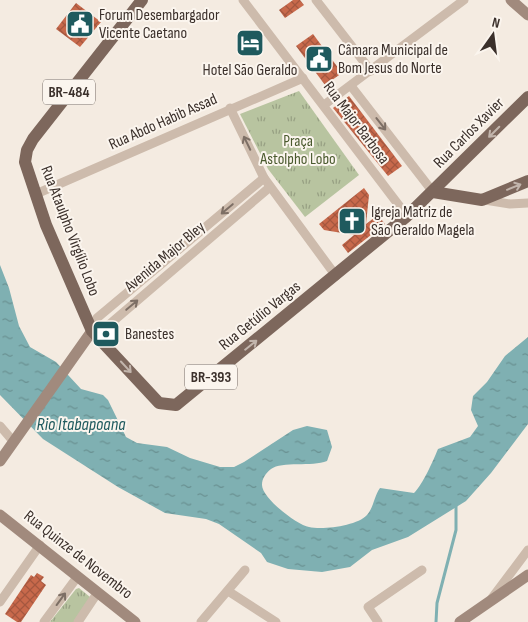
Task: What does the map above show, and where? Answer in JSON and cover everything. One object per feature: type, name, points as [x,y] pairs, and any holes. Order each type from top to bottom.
[{"type":"main road","name":"Rua Ataulpho Virgílio Lobo","points":[[92,331],[36,194],[25,162],[27,150],[33,139],[142,0]]},
{"type":"main road","points":[[511,0],[528,15]]},
{"type":"main road","name":"Rua Carlos Xavier","points":[[433,192],[528,97]]},
{"type":"main road","points":[[433,192],[482,200],[528,181]]},
{"type":"main road","name":"BR-393","points":[[407,216],[433,192]]},
{"type":"main road","name":"Rua Getúlio Vargas","points":[[92,331],[159,403],[176,405],[407,216]]},
{"type":"main road","points":[[0,460],[92,331]]},
{"type":"main road","name":"Rua Quinze de Novembro","points":[[0,515],[135,622]]},
{"type":"main road","points":[[460,622],[528,575]]},
{"type":"street","name":"Rua Major Barbosa","points":[[243,0],[407,216]]},
{"type":"street","points":[[316,0],[371,71]]},
{"type":"street","points":[[324,105],[464,0]]},
{"type":"street","name":"Rua Abdo Habib Assad","points":[[36,194],[230,108],[303,78]]},
{"type":"street","points":[[351,86],[433,192]]},
{"type":"street","points":[[230,108],[264,178],[336,276]]},
{"type":"street","name":"Avenida Major Bley","points":[[92,331],[97,318],[264,178]]},
{"type":"street","name":"Avenida Major Bley","points":[[92,331],[104,329],[270,187]]},
{"type":"street","points":[[482,200],[510,204],[528,203]]},
{"type":"street","points":[[0,426],[13,441]]},
{"type":"street","points":[[0,602],[40,545]]},
{"type":"street","points":[[487,604],[528,550]]},
{"type":"street","points":[[201,622],[245,570]]},
{"type":"street","points":[[378,622],[368,607],[422,570]]},
{"type":"street","points":[[44,622],[78,576]]},
{"type":"street","points":[[228,591],[276,622]]},
{"type":"street","points":[[78,622],[98,592]]},
{"type":"green space","name":"Praça Astolpho Lobo","points":[[299,91],[359,175],[305,217],[268,169],[240,114]]},
{"type":"green space","points":[[79,588],[90,597],[75,622],[50,622],[76,589]]},
{"type":"water","name":"Rio Itabapoana","points":[[0,265],[9,288],[19,326],[30,347],[56,362],[81,389],[103,395],[108,400],[126,437],[137,443],[167,447],[190,458],[220,467],[234,467],[293,430],[307,426],[327,430],[332,447],[327,461],[313,464],[282,465],[267,472],[262,482],[268,497],[281,510],[309,527],[339,526],[362,519],[369,512],[380,488],[414,493],[431,466],[438,449],[470,437],[478,426],[471,410],[473,396],[487,382],[505,356],[528,337],[528,424],[491,473],[466,501],[408,537],[372,550],[350,567],[322,572],[288,569],[267,562],[261,553],[219,524],[206,519],[165,513],[118,487],[43,439],[0,395]]},
{"type":"building","points":[[293,0],[300,0],[304,5],[285,18],[279,10]]},
{"type":"building","name":"Forum Desembargador Vicente Caetano","points":[[76,3],[101,22],[80,47],[56,29]]},
{"type":"building","name":"Câmara Municipal de Bom Jesus do Norte","points":[[313,34],[342,73],[325,85],[296,46]]},
{"type":"building","points":[[349,96],[402,166],[388,176],[333,108]]},
{"type":"building","name":"Igreja Matriz de São Geraldo Magela","points":[[364,188],[369,195],[366,224],[378,215],[385,224],[348,253],[342,245],[354,235],[324,230],[319,224]]},
{"type":"building","points":[[37,573],[44,577],[41,581],[46,585],[21,622],[17,622],[5,614],[31,575],[34,577]]},
{"type":"waterway","points":[[436,622],[437,603],[456,530],[456,503]]},
{"type":"place","name":"Forum Desembargador Vicente Caetano","points":[[80,24]]},
{"type":"place","name":"Hotel São Geraldo","points":[[250,43]]},
{"type":"place","name":"Câmara Municipal de Bom Jesus do Norte","points":[[319,59]]},
{"type":"place","name":"Igreja Matriz de São Geraldo Magela","points":[[352,221]]},
{"type":"place","name":"Banestes","points":[[106,334]]}]
